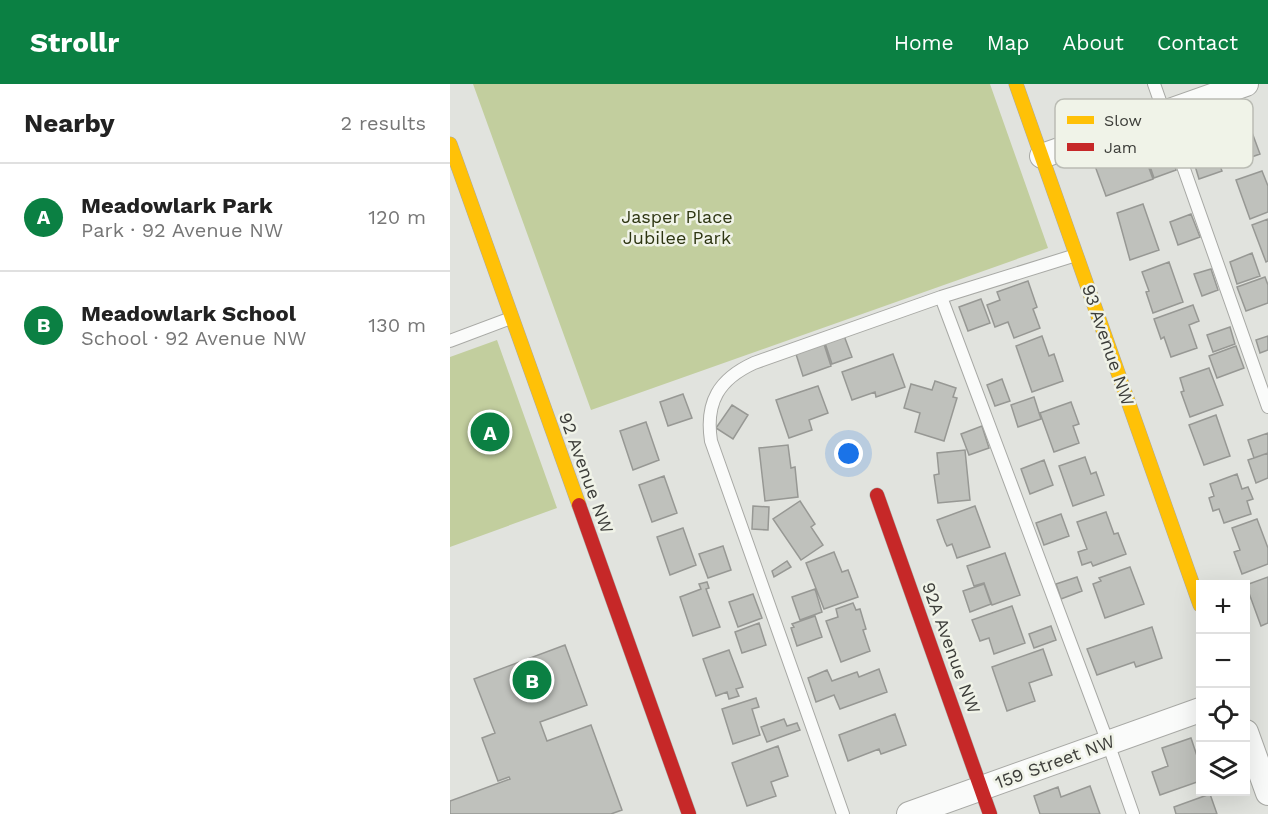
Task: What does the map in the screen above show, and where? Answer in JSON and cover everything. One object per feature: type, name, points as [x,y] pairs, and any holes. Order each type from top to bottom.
[{"type":"street","name":"93 Avenue NW","points":[[1016,84],[1196,594]]},
{"type":"street","points":[[1202,99],[1246,84]]},
{"type":"street","name":"92 Avenue NW","points":[[450,144],[689,814]]},
{"type":"street","points":[[1042,156],[1055,151]]},
{"type":"street","name":"92A Avenue NW","points":[[878,495],[990,814]]},
{"type":"street","name":"159 Street NW","points":[[909,814],[1196,711]]},
{"type":"street","points":[[1249,742],[1268,793]]},
{"type":"lane","points":[[1154,84],[1159,99]]},
{"type":"lane","points":[[1184,168],[1268,407]]},
{"type":"lane","points":[[843,814],[711,441],[708,418],[711,407],[720,387],[737,370],[941,297],[1077,255]]},
{"type":"lane","points":[[941,297],[1108,743],[1132,814]]},
{"type":"lane","points":[[450,340],[511,317]]},
{"type":"green space","name":"Jasper Place Jubilee Park","points":[[473,84],[990,84],[1048,248],[591,410]]},
{"type":"green space","points":[[497,340],[557,508],[450,547],[450,357]]},
{"type":"building","points":[[1253,135],[1260,154],[1253,156]]},
{"type":"building","points":[[1096,168],[1149,168],[1153,179],[1106,196]]},
{"type":"building","points":[[1151,168],[1175,168],[1176,170],[1154,178]]},
{"type":"building","points":[[1196,168],[1221,168],[1222,171],[1199,179]]},
{"type":"building","points":[[1262,171],[1268,186],[1268,212],[1250,219],[1236,180]]},
{"type":"building","points":[[1143,204],[1159,250],[1130,260],[1117,213]]},
{"type":"building","points":[[1191,214],[1200,237],[1178,245],[1170,222]]},
{"type":"building","points":[[1268,219],[1268,261],[1266,262],[1252,225]]},
{"type":"building","points":[[1252,253],[1260,276],[1237,284],[1230,262]]},
{"type":"building","points":[[1169,262],[1183,302],[1153,313],[1146,292],[1149,291],[1142,272]]},
{"type":"building","points":[[1211,269],[1218,290],[1202,296],[1194,274]]},
{"type":"building","points":[[1265,277],[1268,285],[1268,303],[1246,311],[1237,287]]},
{"type":"building","points":[[1028,281],[1037,307],[1033,309],[1040,328],[1014,338],[1008,322],[995,327],[987,305],[1000,300],[997,292]]},
{"type":"building","points":[[981,299],[990,323],[968,331],[959,307]]},
{"type":"building","points":[[1193,305],[1199,321],[1189,325],[1197,348],[1171,357],[1154,319]]},
{"type":"building","points":[[1230,327],[1235,344],[1213,352],[1207,335]]},
{"type":"building","points":[[843,333],[852,357],[832,364],[824,340]]},
{"type":"building","points":[[1042,336],[1049,356],[1054,354],[1063,381],[1032,392],[1016,346]]},
{"type":"building","points":[[1268,336],[1268,350],[1260,353],[1256,340]]},
{"type":"building","points":[[823,341],[831,366],[803,376],[795,351]]},
{"type":"building","points":[[1236,346],[1244,368],[1217,378],[1209,356]]},
{"type":"building","points":[[893,354],[905,387],[876,397],[875,392],[852,400],[842,372]]},
{"type":"building","points":[[1209,368],[1223,405],[1190,417],[1181,392],[1184,391],[1180,378]]},
{"type":"building","points":[[1002,379],[1010,401],[995,406],[987,385]]},
{"type":"building","points":[[935,381],[956,388],[953,397],[957,398],[944,441],[915,432],[920,413],[904,408],[911,384],[932,390]]},
{"type":"building","points":[[818,386],[828,413],[809,420],[812,430],[789,438],[776,400]]},
{"type":"building","points":[[683,394],[692,418],[668,426],[660,402]]},
{"type":"building","points":[[1034,397],[1041,419],[1018,427],[1011,405]]},
{"type":"building","points":[[1071,402],[1079,424],[1073,426],[1079,443],[1054,452],[1040,413]]},
{"type":"building","points":[[732,405],[748,415],[733,439],[716,428]]},
{"type":"building","points":[[1216,415],[1230,456],[1204,465],[1189,425]]},
{"type":"building","points":[[646,422],[659,460],[633,470],[620,431]]},
{"type":"building","points":[[982,426],[989,448],[969,455],[961,434]]},
{"type":"building","points":[[1268,433],[1268,453],[1254,458],[1248,440]]},
{"type":"building","points":[[788,445],[791,468],[795,467],[798,497],[765,501],[759,448]]},
{"type":"building","points":[[965,450],[970,500],[938,503],[934,475],[939,474],[937,453]]},
{"type":"building","points":[[1268,453],[1268,478],[1256,483],[1248,460]]},
{"type":"building","points":[[1085,457],[1091,474],[1096,472],[1104,495],[1073,506],[1059,466]]},
{"type":"building","points":[[1044,460],[1053,485],[1030,494],[1021,469]]},
{"type":"building","points":[[1237,474],[1242,489],[1248,487],[1253,499],[1247,501],[1251,514],[1224,523],[1219,509],[1213,511],[1209,498],[1214,496],[1210,484]]},
{"type":"building","points":[[664,476],[677,513],[652,522],[639,485]]},
{"type":"building","points":[[800,501],[815,524],[811,527],[823,545],[801,560],[773,519]]},
{"type":"building","points":[[753,506],[769,507],[768,530],[752,529]]},
{"type":"building","points":[[975,506],[990,547],[957,558],[952,544],[947,546],[937,520]]},
{"type":"building","points":[[1106,512],[1114,534],[1118,533],[1126,554],[1093,566],[1091,562],[1082,565],[1078,552],[1087,549],[1077,522]]},
{"type":"building","points":[[1061,514],[1069,536],[1044,545],[1036,523]]},
{"type":"building","points":[[1257,519],[1268,548],[1268,564],[1242,574],[1234,552],[1240,550],[1232,528]]},
{"type":"building","points":[[683,528],[696,565],[670,575],[657,537]]},
{"type":"building","points":[[723,546],[731,570],[708,578],[699,554]]},
{"type":"building","points":[[834,552],[842,572],[848,570],[858,597],[824,609],[806,563]]},
{"type":"building","points":[[1005,553],[1020,595],[992,605],[984,583],[974,586],[967,566]]},
{"type":"building","points":[[787,561],[791,567],[774,577],[772,571]]},
{"type":"building","points":[[1130,567],[1144,604],[1105,618],[1093,584],[1101,581],[1099,578]]},
{"type":"building","points":[[1077,577],[1082,591],[1061,599],[1056,584]]},
{"type":"building","points":[[1268,577],[1268,623],[1261,626],[1250,596],[1250,584]]},
{"type":"building","points":[[707,582],[709,588],[706,589],[720,627],[693,636],[680,597],[701,589],[699,584]]},
{"type":"building","points":[[984,584],[991,604],[970,612],[963,591]]},
{"type":"building","points":[[815,589],[822,612],[800,620],[792,597]]},
{"type":"building","points":[[753,594],[762,618],[738,627],[729,602]]},
{"type":"building","points":[[853,603],[856,610],[860,609],[866,629],[863,630],[870,651],[841,662],[826,621],[838,617],[836,609]]},
{"type":"building","points":[[1012,606],[1025,643],[994,654],[989,638],[980,641],[972,620]]},
{"type":"building","points":[[815,616],[822,637],[797,646],[791,628],[794,627],[792,624]]},
{"type":"building","points":[[759,623],[766,645],[742,653],[735,632]]},
{"type":"building","points":[[1051,626],[1056,640],[1034,648],[1029,634]]},
{"type":"building","points":[[1152,627],[1162,658],[1136,667],[1134,662],[1097,675],[1087,649]]},
{"type":"building","points":[[565,645],[587,705],[540,722],[547,741],[591,725],[622,810],[611,814],[450,814],[450,801],[510,779],[509,777],[498,781],[482,738],[495,733],[474,679]]},
{"type":"building","points":[[1043,649],[1052,675],[1029,683],[1035,701],[1007,711],[992,667]]},
{"type":"building","points":[[729,650],[743,687],[736,689],[739,696],[729,699],[727,692],[716,696],[703,659]]},
{"type":"building","points":[[879,669],[887,692],[840,709],[834,695],[816,702],[808,678],[827,670],[832,681],[857,672],[859,677]]},
{"type":"building","points":[[756,698],[759,707],[752,709],[760,735],[733,744],[722,709]]},
{"type":"building","points":[[895,714],[906,745],[881,754],[879,749],[848,761],[839,735]]},
{"type":"building","points":[[784,719],[787,726],[797,723],[800,730],[767,742],[761,727]]},
{"type":"building","points":[[1191,738],[1196,753],[1196,782],[1160,795],[1152,772],[1168,766],[1162,748]]},
{"type":"building","points":[[778,746],[788,776],[771,782],[776,796],[747,806],[732,763]]},
{"type":"building","points":[[1090,786],[1100,814],[1040,814],[1034,796],[1058,787],[1061,797]]},
{"type":"building","points":[[1211,796],[1217,814],[1176,814],[1174,807]]},
{"type":"traffic: slow","points":[[1016,84],[1196,594]]},
{"type":"traffic: slow","points":[[450,144],[579,505]]},
{"type":"traffic: jam","points":[[877,495],[990,814]]},
{"type":"traffic: jam","points":[[579,505],[689,814]]},
{"type":"place","name":"Meadowlark Park","points":[[490,432]]},
{"type":"place","name":"Meadowlark School","points":[[532,680]]}]
